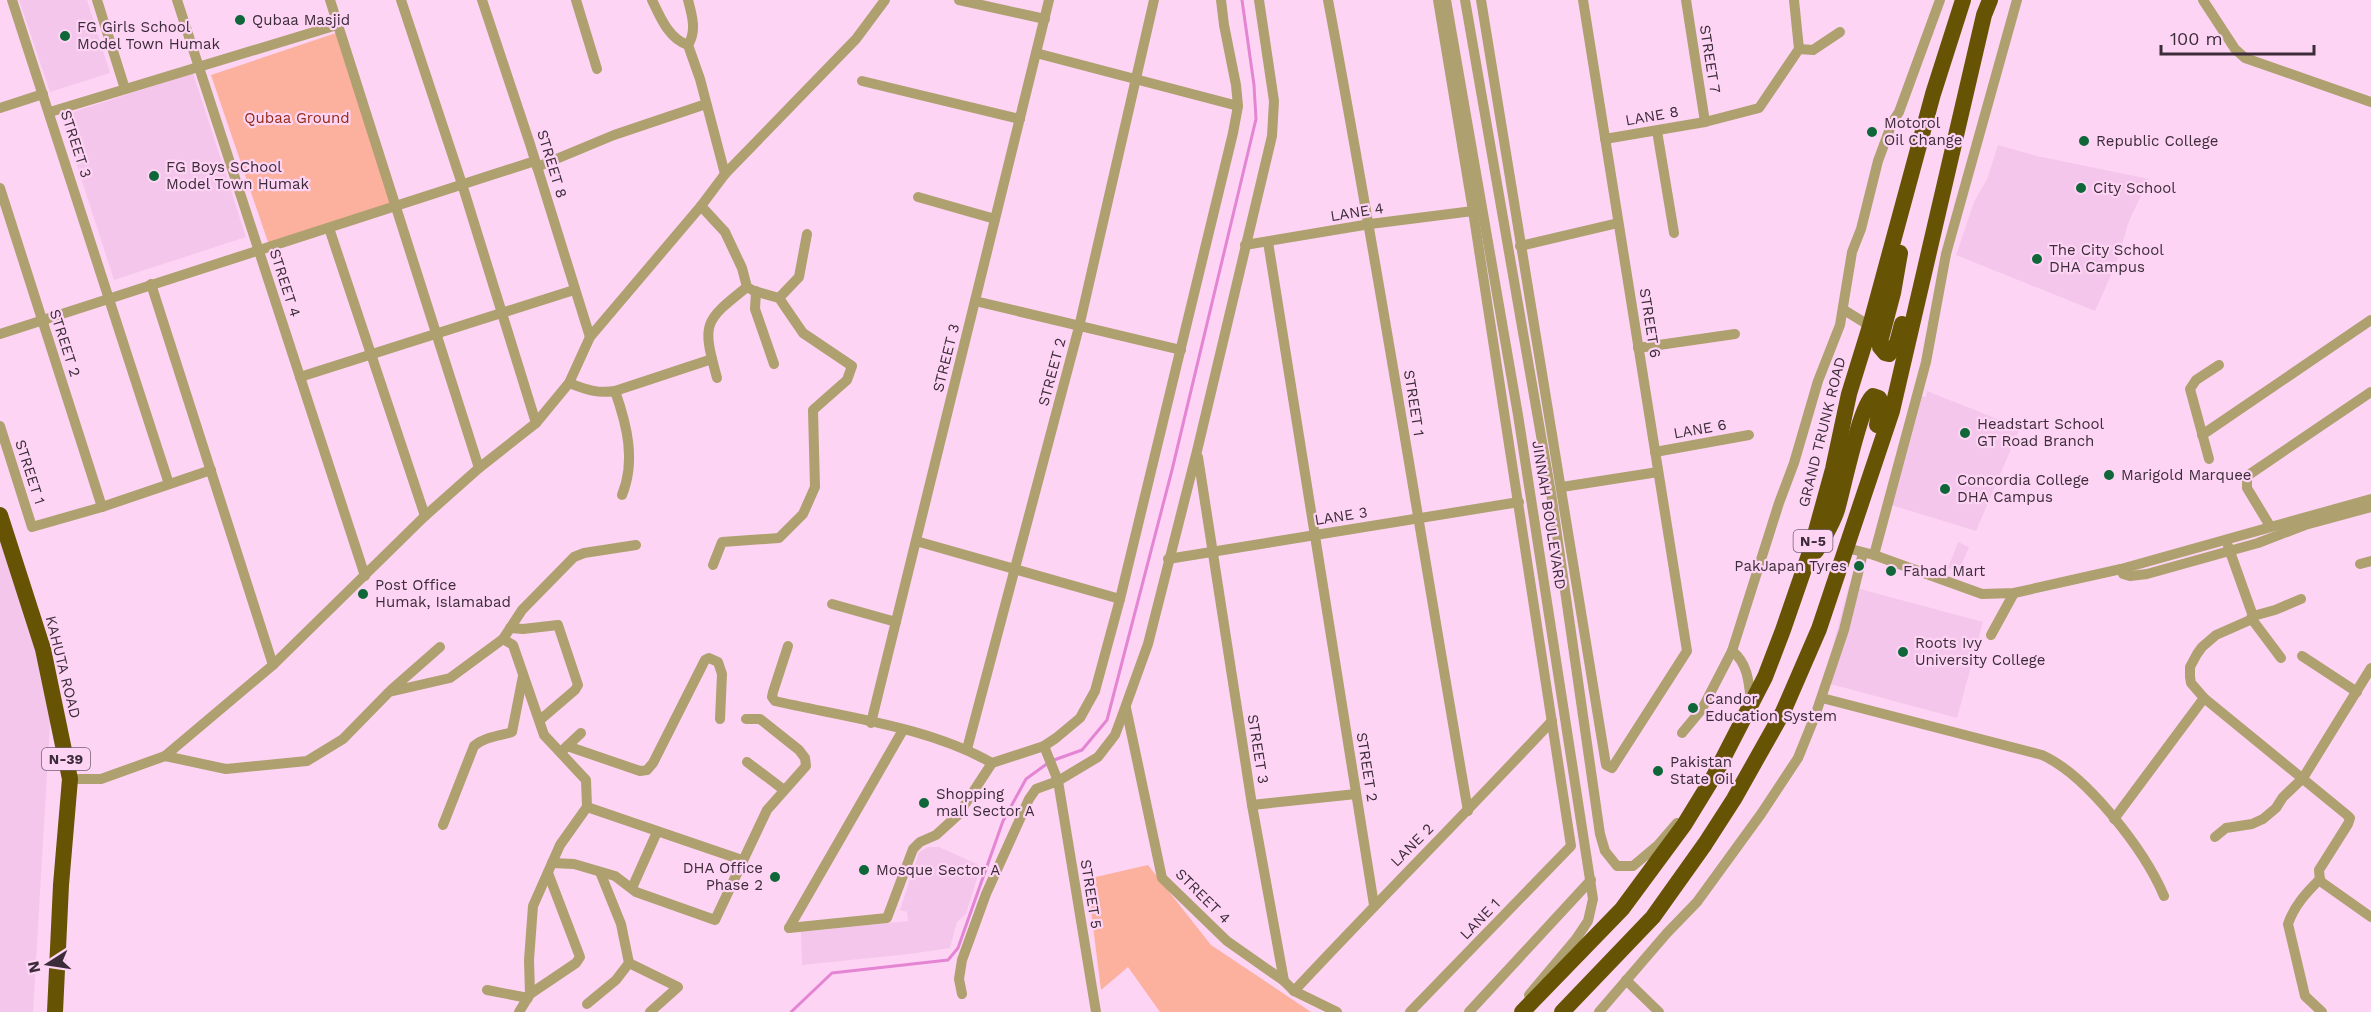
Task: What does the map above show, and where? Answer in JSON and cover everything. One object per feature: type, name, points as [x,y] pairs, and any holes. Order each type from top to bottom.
[{"type":"highway","name":"GRAND TRUNK ROAD","points":[[1522,1012],[1622,909],[1684,825],[1714,776],[1751,705],[1783,630],[1803,572],[1833,469],[1849,394],[1870,326],[1915,159],[1963,0]]},
{"type":"highway","name":"N-5","points":[[1562,1012],[1653,918],[1705,844],[1736,795],[1788,701],[1819,629],[1858,551],[1989,0]]},
{"type":"highway","points":[[1915,159],[1893,293],[1880,342],[1884,354],[1889,354],[1897,343],[1910,292],[1933,229]]},
{"type":"highway","points":[[1803,572],[1830,526],[1869,400],[1875,396],[1881,402],[1881,411],[1859,491],[1858,551]]},
{"type":"highway","name":"KAHUTA ROAD","points":[[0,515],[43,649],[70,779],[61,885],[55,1012]]},
{"type":"street","name":"STREET 3","points":[[12,0],[169,484]]},
{"type":"street","points":[[97,0],[124,89]]},
{"type":"street","name":"STREET 4","points":[[177,0],[364,576]]},
{"type":"street","points":[[330,0],[479,468]]},
{"type":"street","points":[[401,0],[462,184],[536,423]]},
{"type":"street","name":"STREET 8","points":[[482,0],[590,337]]},
{"type":"street","points":[[576,0],[597,69]]},
{"type":"street","points":[[652,0],[664,24],[679,42],[688,45]]},
{"type":"street","points":[[688,0],[693,20],[692,38],[688,45],[700,79],[725,174]]},
{"type":"street","points":[[70,779],[101,779],[165,756],[273,665],[424,516],[536,423],[569,383],[590,337],[701,206],[725,174],[856,39],[885,0]]},
{"type":"street","points":[[959,0],[1045,20]]},
{"type":"street","name":"STREET 3","points":[[871,723],[1049,0]]},
{"type":"street","name":"STREET 2","points":[[968,749],[1079,327],[1154,0]]},
{"type":"street","points":[[903,730],[789,928],[887,918],[913,849],[920,842],[936,835],[958,815],[992,763],[1046,749],[1087,708],[1095,691],[1120,598],[1238,106],[1221,0]]},
{"type":"street","points":[[962,994],[959,979],[962,960],[1022,810],[1036,789],[1056,776],[1098,757],[1115,735],[1148,644],[1197,451],[1274,120],[1271,76],[1259,0]]},
{"type":"street","name":"STREET 1","points":[[1328,0],[1370,224],[1417,519],[1468,811]]},
{"type":"street","points":[[1438,0],[1455,72],[1473,211],[1552,721]]},
{"type":"street","name":"JINNAH BOULEVARD","points":[[1446,0],[1455,72],[1518,415],[1593,899],[1588,921],[1576,939],[1516,1012]]},
{"type":"street","name":"JINNAH BOULEVARD","points":[[1465,0],[1537,412],[1591,773],[1605,851],[1617,866],[1634,866],[1658,844],[1714,776]]},
{"type":"street","points":[[1481,0],[1574,563],[1560,566]]},
{"type":"street","name":"STREET 6","points":[[1574,563],[1606,765],[1612,768],[1687,651],[1583,0]]},
{"type":"street","name":"STREET 7","points":[[1686,0],[1705,122]]},
{"type":"street","points":[[1705,122],[1759,108],[1799,49],[1794,0]]},
{"type":"street","points":[[1682,733],[1702,709],[1718,683],[1732,651],[1794,463],[1818,381],[1844,310],[1852,252],[1861,229],[1878,161],[1940,0]]},
{"type":"street","points":[[1599,1012],[1697,902],[1761,814],[1797,758],[1821,698],[1844,630],[1858,551],[1926,362],[1946,254],[2017,0]]},
{"type":"street","points":[[2204,0],[2235,49],[2245,58],[2371,102]]},
{"type":"street","points":[[50,112],[337,25]]},
{"type":"street","points":[[1799,49],[1813,50],[1840,32]]},
{"type":"street","points":[[1036,53],[1238,106]]},
{"type":"street","points":[[1477,68],[1491,66]]},
{"type":"street","points":[[862,81],[1020,119]]},
{"type":"street","points":[[0,108],[43,94]]},
{"type":"street","points":[[0,334],[462,184],[536,164],[706,104]]},
{"type":"street","name":"LANE 8","points":[[1605,139],[1705,122]]},
{"type":"street","points":[[1657,131],[1674,233]]},
{"type":"street","name":"STREET 2","points":[[0,188],[102,507]]},
{"type":"street","points":[[918,197],[995,219]]},
{"type":"street","points":[[701,206],[725,232],[752,289],[755,309],[774,364]]},
{"type":"street","name":"LANE 4","points":[[1245,245],[1370,224],[1473,211]]},
{"type":"street","points":[[1520,246],[1618,223]]},
{"type":"street","points":[[329,228],[424,516]]},
{"type":"street","points":[[779,298],[799,277],[807,234]]},
{"type":"street","name":"STREET 2","points":[[1268,242],[1374,905]]},
{"type":"street","points":[[151,284],[273,665]]},
{"type":"street","points":[[713,565],[722,542],[779,538],[803,514],[815,487],[813,410],[847,380],[852,366],[803,333],[779,298],[752,289]]},
{"type":"street","points":[[717,378],[708,339],[711,319],[752,289]]},
{"type":"street","points":[[300,377],[574,290]]},
{"type":"street","points":[[975,301],[1180,350]]},
{"type":"street","points":[[1844,310],[1870,326]]},
{"type":"street","points":[[2202,435],[2371,320]]},
{"type":"street","points":[[1638,348],[1736,334]]},
{"type":"street","points":[[569,383],[591,392],[615,391],[712,359]]},
{"type":"street","points":[[2209,459],[2190,389],[2196,380],[2219,366]]},
{"type":"street","points":[[615,391],[623,415],[630,460],[628,480],[622,495]]},
{"type":"street","points":[[2270,526],[2247,488],[2247,476],[2371,392]]},
{"type":"street","points":[[1518,415],[1537,412]]},
{"type":"street","name":"STREET 1","points":[[0,426],[32,527],[102,507]]},
{"type":"street","name":"LANE 6","points":[[1655,452],[1749,435]]},
{"type":"street","name":"STREET 3","points":[[1197,451],[1252,805],[1284,981]]},
{"type":"street","points":[[102,507],[211,470]]},
{"type":"street","points":[[1562,487],[1658,472]]},
{"type":"street","points":[[1858,551],[1982,594],[2014,593],[2121,568],[2371,499]]},
{"type":"street","name":"LANE 3","points":[[1168,558],[1519,502]]},
{"type":"street","points":[[2121,568],[2123,574],[2130,576],[2147,574],[2277,537],[2305,525],[2371,507]]},
{"type":"street","points":[[2226,540],[2252,617],[2280,658]]},
{"type":"street","points":[[916,541],[1120,598]]},
{"type":"street","points":[[389,692],[450,678],[503,639],[526,605],[574,557],[584,553],[636,545]]},
{"type":"street","points":[[2360,564],[2371,561]]},
{"type":"street","points":[[1530,572],[1542,570]]},
{"type":"street","points":[[1991,635],[2014,593]]},
{"type":"street","points":[[2301,598],[2252,617],[2216,635],[2202,647],[2190,667],[2191,683],[2204,698],[2350,818],[2319,870],[2320,879],[2371,917]]},
{"type":"street","points":[[832,604],[896,622]]},
{"type":"street","points":[[510,628],[524,629],[558,625],[578,685],[540,720]]},
{"type":"street","points":[[503,639],[513,645],[544,735],[563,749],[586,780],[587,807],[560,845],[533,906],[529,996]]},
{"type":"street","points":[[788,646],[773,692],[772,697],[775,701],[903,730],[968,749],[992,763]]},
{"type":"street","points":[[165,756],[226,769],[307,761],[343,739],[389,692],[440,647]]},
{"type":"street","points":[[1732,651],[1742,661],[1746,672],[1751,705]]},
{"type":"street","points":[[2302,656],[2357,692]]},
{"type":"street","points":[[563,749],[640,771],[647,770],[653,763],[705,660],[709,658],[718,662],[722,674],[720,719]]},
{"type":"street","points":[[2215,837],[2226,828],[2252,824],[2269,815],[2283,797],[2303,778],[2371,668]]},
{"type":"street","points":[[443,825],[474,746],[478,742],[512,732],[523,674]]},
{"type":"street","points":[[1821,698],[2042,755],[2063,767],[2114,819],[2152,872],[2164,896]]},
{"type":"street","points":[[2114,819],[2204,698]]},
{"type":"street","name":"STREET 4","points":[[1126,707],[1162,878],[1227,941],[1284,981],[1294,991],[1337,1012]]},
{"type":"street","points":[[550,868],[574,864],[615,876],[636,892],[714,921],[767,810],[806,766],[805,758],[799,750],[760,719],[746,719]]},
{"type":"street","name":"LANE 2","points":[[1294,991],[1552,721]]},
{"type":"street","name":"LANE 1","points":[[1410,1012],[1571,846],[1552,721]]},
{"type":"street","points":[[563,749],[581,733]]},
{"type":"street","name":"STREET 5","points":[[1046,749],[1056,776],[1096,1012]]},
{"type":"street","points":[[747,762],[784,790]]},
{"type":"street","points":[[1575,787],[1591,773]]},
{"type":"street","points":[[1252,805],[1356,794]]},
{"type":"street","points":[[587,807],[742,861]]},
{"type":"street","points":[[632,888],[657,832]]},
{"type":"street","points":[[519,1012],[529,996],[576,963],[580,957],[550,868]]},
{"type":"street","points":[[587,1004],[622,974],[629,963],[621,924],[600,872]]},
{"type":"street","points":[[2320,879],[2291,913],[2288,924],[2305,996],[2322,1012]]},
{"type":"street","points":[[1469,1012],[1591,880]]},
{"type":"street","points":[[629,963],[678,987],[650,1012]]},
{"type":"street","points":[[1626,980],[1659,1012]]},
{"type":"street","points":[[487,990],[529,996]]},
{"type":"shaded area","name":"FG Girls School Model Town Humak","points":[[19,0],[87,0],[110,73],[50,92]]},
{"type":"shaded area","name":"FG Boys SChool Model Town Humak","points":[[193,73],[246,237],[114,280],[61,116]]},
{"type":"shaded area","points":[[1998,145],[2037,156],[2149,179],[2129,221],[2116,264],[2095,311],[1956,255],[1974,202],[1987,179]]},
{"type":"shaded area","points":[[1927,391],[2020,428],[1976,531],[1891,505],[1920,396],[1926,397]]},
{"type":"shaded area","points":[[0,526],[52,689],[33,1012],[0,1012]]},
{"type":"shaded area","points":[[1958,542],[1969,547],[1959,571],[1948,568]]},
{"type":"shaded area","name":"Roots Ivy University College","points":[[1849,586],[1983,622],[1957,718],[1823,682]]},
{"type":"shaded area","points":[[928,847],[939,847],[977,864],[980,869],[966,914],[957,922],[950,948],[802,965],[801,932],[908,921],[907,912],[900,910],[919,852]]},
{"type":"green space","name":"Qubaa Ground","points":[[339,32],[396,201],[269,245],[211,75]]},
{"type":"green space","points":[[1148,865],[1211,945],[1311,1012],[1160,1012],[1128,967],[1101,990],[1087,879]]},
{"type":"waterway","points":[[1054,760],[1082,750],[1107,720],[1172,470],[1256,119],[1254,85],[1242,0]]},
{"type":"waterway","points":[[791,1012],[832,973],[948,960],[958,948],[1003,821],[1026,779],[1048,763]]},
{"type":"place","name":"Qubaa Masjid","points":[[240,20]]},
{"type":"place","name":"FG Girls School Model Town Humak","points":[[65,36]]},
{"type":"place","name":"Motorol Oil Change","points":[[1872,132]]},
{"type":"place","name":"Republic College","points":[[2084,141]]},
{"type":"place","name":"FG Boys SChool Model Town Humak","points":[[154,176]]},
{"type":"place","name":"City School","points":[[2081,188]]},
{"type":"place","name":"The City School DHA Campus","points":[[2037,259]]},
{"type":"place","name":"Headstart School GT Road Branch","points":[[1965,433]]},
{"type":"place","name":"Marigold Marquee","points":[[2109,475]]},
{"type":"place","name":"Concordia College DHA Campus","points":[[1945,489]]},
{"type":"place","name":"PakJapan Tyres","points":[[1859,566]]},
{"type":"place","name":"Fahad Mart","points":[[1891,571]]},
{"type":"place","name":"Post Office Humak, Islamabad","points":[[363,594]]},
{"type":"place","name":"Roots Ivy University College","points":[[1903,652]]},
{"type":"place","name":"Candor Education System","points":[[1693,708]]},
{"type":"place","name":"Pakistan State Oil","points":[[1658,771]]},
{"type":"place","name":"Shopping mall Sector A","points":[[924,803]]},
{"type":"place","name":"Mosque Sector A","points":[[864,870]]},
{"type":"place","name":"DHA Office Phase 2","points":[[775,877]]}]
